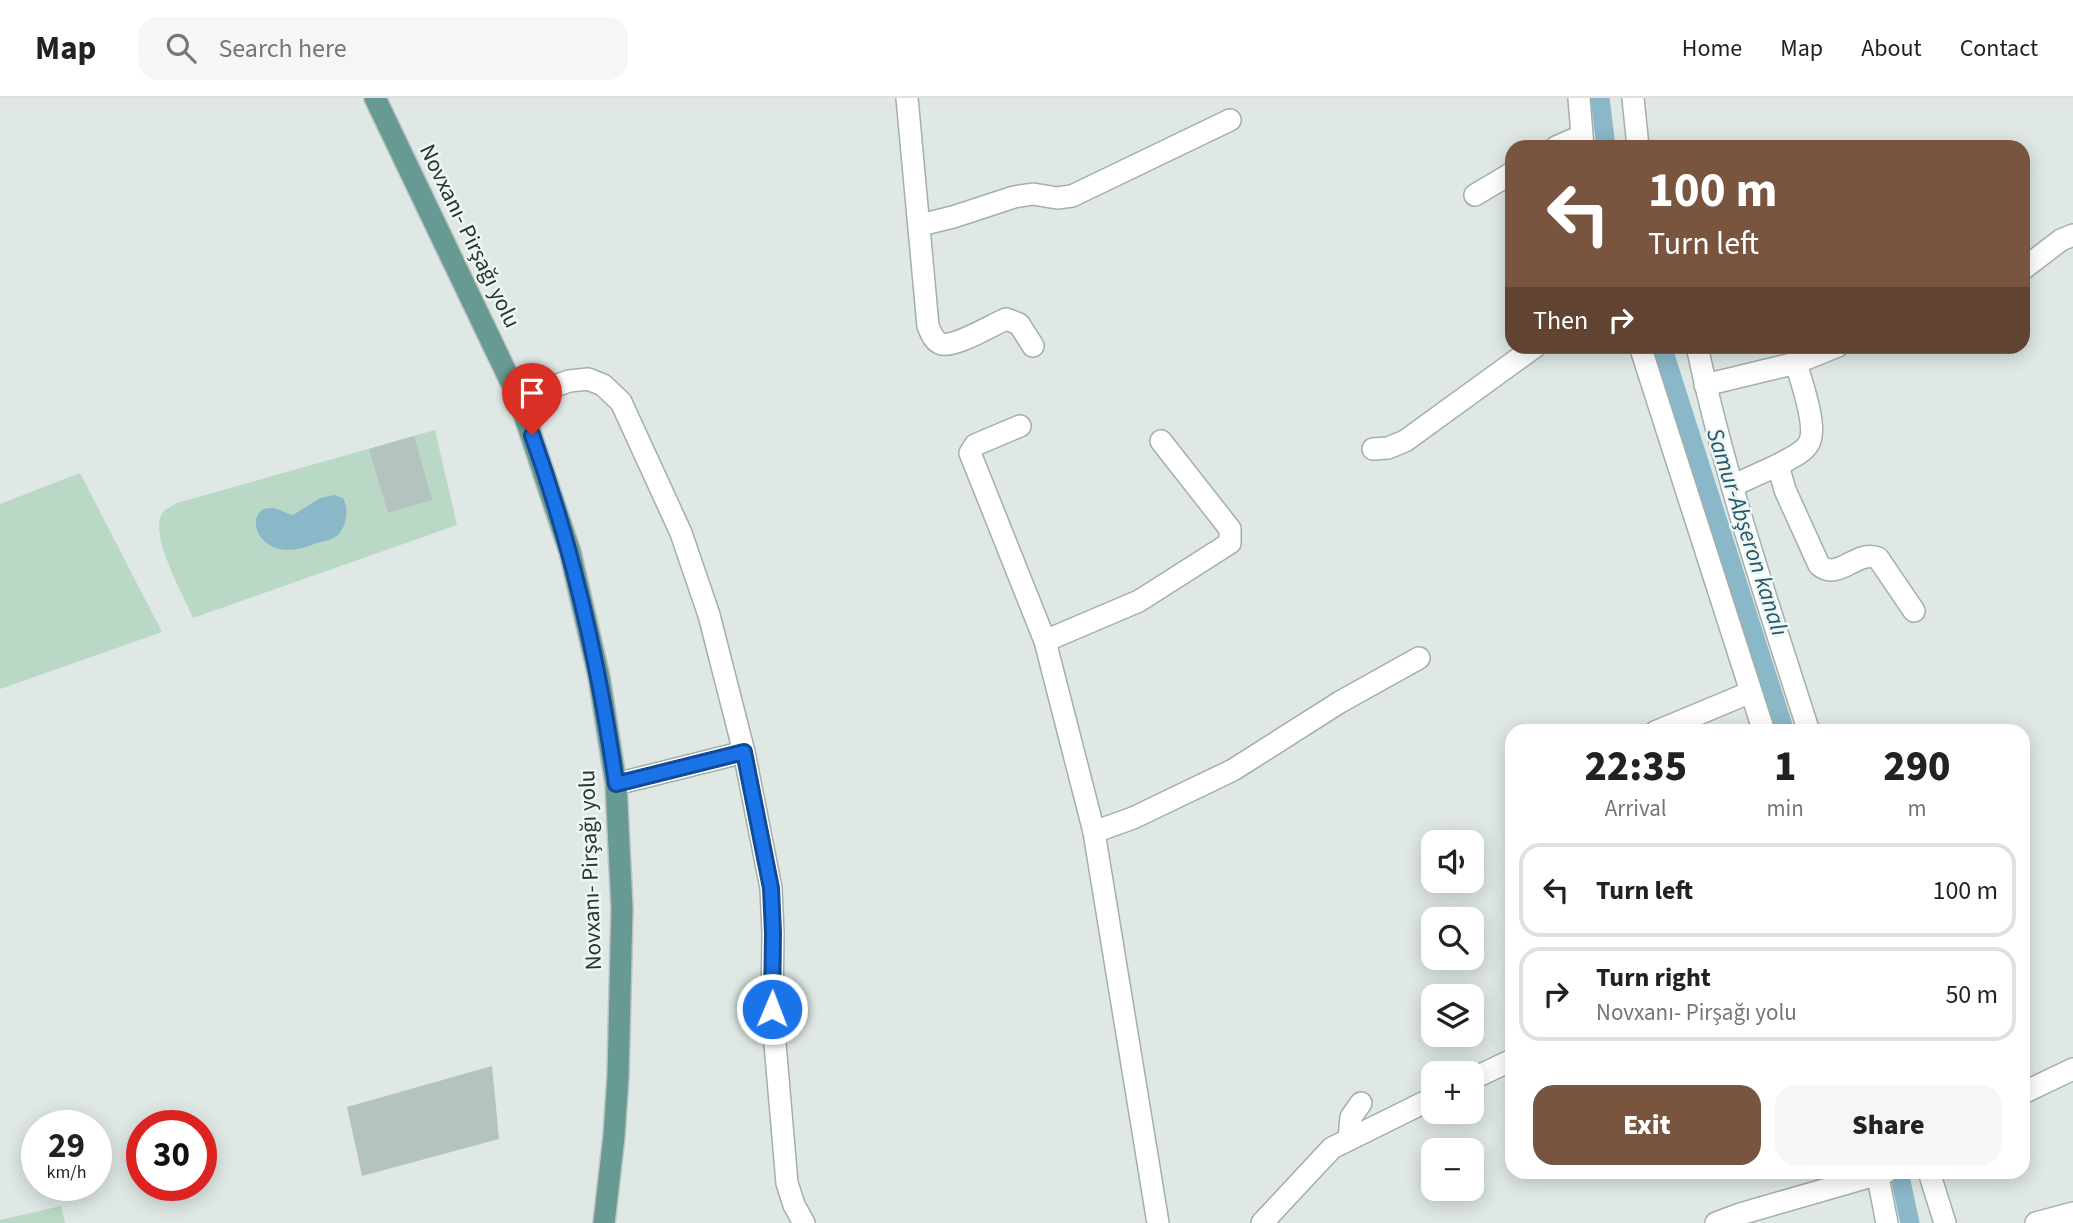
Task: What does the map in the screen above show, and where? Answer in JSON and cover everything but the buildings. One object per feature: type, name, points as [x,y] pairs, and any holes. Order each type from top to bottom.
[{"type":"main road","name":"Novxanı- Pirşağı yolu","points":[[375,98],[519,399],[554,499],[573,564],[599,677],[616,784],[622,909],[618,1076],[604,1223]]},
{"type":"street","points":[[907,98],[928,326],[935,340],[943,344],[956,342],[1006,319],[1019,324],[1033,346]]},
{"type":"street","points":[[1579,98],[1582,140]]},
{"type":"street","points":[[1633,98],[1637,140]]},
{"type":"street","points":[[920,225],[963,215],[1014,197],[1033,194],[1057,198],[1072,196],[1230,120]]},
{"type":"street","points":[[1475,195],[1505,177]]},
{"type":"street","points":[[2030,264],[2073,234]]},
{"type":"street","points":[[1373,449],[1388,448],[1405,441],[1525,354]]},
{"type":"street","points":[[1643,354],[1761,724]]},
{"type":"street","points":[[1699,354],[1746,537],[1806,724]]},
{"type":"street","points":[[1705,385],[1796,363],[1818,354]]},
{"type":"street","points":[[1732,486],[1778,465],[1803,450],[1810,441],[1811,421],[1796,363]]},
{"type":"street","points":[[519,399],[569,381],[588,379],[603,384],[621,402],[681,533],[709,615],[744,752],[771,888],[772,1009],[787,1183],[793,1205],[804,1223]]},
{"type":"street","points":[[1020,426],[975,445],[970,453],[1045,641],[1094,832],[1158,1223]]},
{"type":"street","points":[[1045,641],[1139,601],[1184,575],[1230,543],[1230,529],[1161,440]]},
{"type":"street","points":[[1778,465],[1785,490],[1819,565],[1832,571],[1863,557],[1871,555],[1878,558],[1914,611]]},
{"type":"street","points":[[1094,832],[1133,818],[1233,770],[1340,702],[1419,658]]},
{"type":"street","points":[[1674,724],[1751,692]]},
{"type":"street","points":[[616,784],[744,752]]},
{"type":"street","points":[[1484,1073],[1505,1063]]},
{"type":"street","points":[[2030,1090],[2073,1069]]},
{"type":"street","points":[[1349,1139],[1351,1118],[1361,1103]]},
{"type":"street","points":[[1262,1223],[1332,1148],[1421,1104]]},
{"type":"street","points":[[1716,1223],[1862,1179]]},
{"type":"street","points":[[1881,1179],[1887,1223]]},
{"type":"street","points":[[1931,1179],[1945,1223]]},
{"type":"street","points":[[2036,1223],[2073,1213]]},
{"type":"green space","points":[[435,430],[457,525],[193,618],[163,549],[159,521],[164,511],[177,503]]},
{"type":"green space","points":[[80,473],[162,632],[0,689],[0,504]]},
{"type":"green space","points":[[61,1206],[65,1223],[0,1223],[0,1220]]},
{"type":"water","points":[[334,495],[343,498],[346,512],[342,530],[333,538],[294,550],[266,543],[259,534],[257,516],[263,510],[275,508],[293,515],[320,498]]},
{"type":"waterway","name":"Samur-Abşeron kanalı","points":[[1600,98],[1605,140]]},
{"type":"waterway","name":"Samur-Abşeron kanalı","points":[[1665,354],[1782,724]]},
{"type":"waterway","name":"Samur-Abşeron kanalı","points":[[1901,1179],[1910,1223]]},
{"type":"route","points":[[532,435],[570,552],[599,677],[616,784],[744,752],[771,888],[772,1009]]}]
